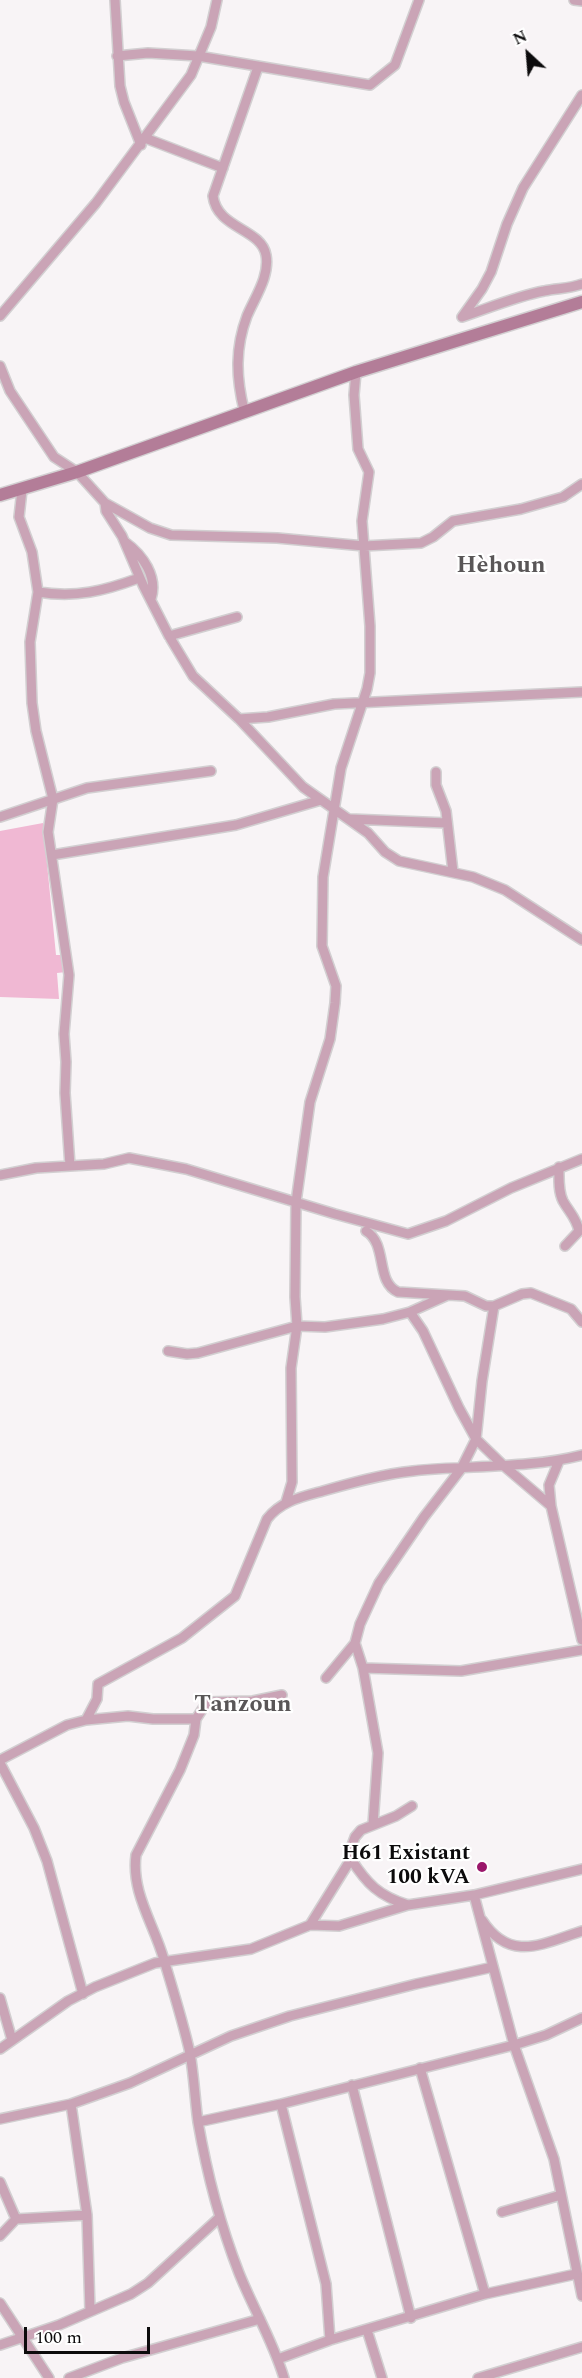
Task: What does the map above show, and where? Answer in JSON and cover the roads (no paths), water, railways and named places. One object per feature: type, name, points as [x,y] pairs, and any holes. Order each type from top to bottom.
[{"type":"main road","points":[[0,495],[77,472],[244,410],[356,372],[582,302]]},
{"type":"street","points":[[115,0],[120,86],[124,102],[143,142],[223,168]]},
{"type":"street","points":[[0,316],[96,203],[191,75],[212,27],[217,0]]},
{"type":"street","points":[[117,56],[148,53],[198,56],[370,85],[395,65],[419,0]]},
{"type":"street","points":[[574,0],[582,1]]},
{"type":"street","points":[[244,410],[237,383],[239,343],[262,284],[266,255],[263,247],[255,238],[225,219],[214,205],[213,196],[258,67]]},
{"type":"street","points":[[582,95],[523,188],[507,224],[491,272],[462,317],[531,294],[547,290],[564,290],[582,284]]},
{"type":"street","points":[[0,366],[10,391],[54,457],[77,472],[105,503],[150,528],[171,535],[277,538],[364,546],[421,543],[434,537],[453,521],[529,507],[563,496],[582,484]]},
{"type":"street","points":[[286,1502],[292,1482],[291,1368],[297,1326],[296,1202],[310,1102],[330,1039],[335,1004],[336,986],[322,946],[323,877],[341,768],[370,673],[370,626],[362,521],[369,472],[358,450],[354,395],[356,372]]},
{"type":"street","points":[[22,490],[19,517],[32,552],[38,592],[30,642],[32,704],[36,731],[53,799],[48,832],[69,975],[64,1035],[70,1166]]},
{"type":"street","points":[[105,503],[106,511],[124,540],[139,578],[193,676],[239,719],[303,787],[350,819],[368,833],[385,852],[399,861],[473,877],[505,890],[582,940]]},
{"type":"street","points":[[124,540],[137,552],[152,577],[154,590],[151,599]]},
{"type":"street","points":[[38,592],[77,594],[104,590],[139,578]]},
{"type":"street","points":[[169,636],[237,617]]},
{"type":"street","points":[[239,719],[268,717],[334,704],[582,692]]},
{"type":"street","points":[[0,817],[87,788],[211,771]]},
{"type":"street","points":[[436,772],[436,785],[444,805],[453,872]]},
{"type":"street","points":[[52,855],[236,825],[321,801]]},
{"type":"street","points":[[350,819],[447,823]]},
{"type":"street","points":[[0,1175],[104,1164],[129,1158],[186,1169],[408,1234],[419,1232],[475,1208],[511,1188],[582,1159]]},
{"type":"street","points":[[559,1167],[560,1193],[577,1220],[579,1231],[565,1246]]},
{"type":"street","points":[[366,1231],[376,1239],[387,1282],[392,1290],[465,1296],[486,1306],[494,1306],[522,1294],[531,1293],[571,1309],[582,1322]]},
{"type":"street","points":[[168,1351],[198,1353],[297,1326],[325,1327],[363,1322],[410,1312],[448,1296]]},
{"type":"street","points":[[326,1678],[355,1643],[360,1623],[380,1583],[424,1517],[461,1468],[476,1439],[494,1306]]},
{"type":"street","points":[[410,1312],[423,1331],[476,1439],[551,1506]]},
{"type":"street","points":[[86,1720],[97,1699],[98,1684],[173,1644],[235,1596],[267,1519],[275,1508],[286,1502],[341,1486],[410,1471],[559,1461],[582,1455]]},
{"type":"street","points":[[559,1461],[549,1485],[551,1506],[582,1640]]},
{"type":"street","points":[[355,1643],[363,1668],[378,1753],[373,1824]]},
{"type":"street","points":[[363,1668],[462,1671],[582,1650]]},
{"type":"street","points":[[282,1695],[253,1701],[207,1702],[196,1719],[194,1735],[180,1770],[136,1855],[134,1867],[136,1885],[148,1922],[159,1941],[190,2054],[198,2122],[208,2178],[238,2269],[278,2358],[284,2378]]},
{"type":"street","points":[[83,1994],[47,1861],[34,1828],[0,1762],[67,1725],[86,1720],[128,1716],[153,1719],[196,1719]]},
{"type":"street","points":[[310,1925],[351,1859],[352,1845],[361,1830],[396,1816],[412,1806]]},
{"type":"street","points":[[351,1859],[374,1889],[389,1899],[408,1905]]},
{"type":"street","points":[[0,2049],[83,1994],[155,1963],[250,1949],[310,1925],[339,1926],[408,1905],[474,1895],[582,1869]]},
{"type":"street","points":[[474,1895],[514,2046],[554,2159],[582,2296]]},
{"type":"street","points":[[479,1915],[503,1942],[520,1947],[532,1947],[582,1931]]},
{"type":"street","points":[[0,2119],[71,2104],[130,2083],[231,2036],[290,2016],[493,1967]]},
{"type":"street","points":[[0,1998],[12,2040]]},
{"type":"street","points":[[198,2122],[281,2104],[514,2046],[546,2035],[582,2018]]},
{"type":"street","points":[[420,2068],[485,2295]]},
{"type":"street","points":[[352,2085],[411,2318]]},
{"type":"street","points":[[71,2104],[87,2215],[90,2311]]},
{"type":"street","points":[[281,2104],[326,2284],[330,2340]]},
{"type":"street","points":[[0,2182],[16,2219]]},
{"type":"street","points":[[502,2212],[561,2195]]},
{"type":"street","points":[[0,2236],[16,2219],[87,2215]]},
{"type":"street","points":[[0,2345],[23,2338],[131,2294],[148,2283],[220,2217]]},
{"type":"street","points":[[278,2358],[330,2340],[485,2295],[579,2276]]},
{"type":"street","points":[[0,2303],[49,2378]]},
{"type":"street","points":[[69,2378],[122,2358],[260,2319]]},
{"type":"street","points":[[367,2330],[382,2378]]},
{"type":"street","points":[[478,2378],[582,2347]]},
{"type":"street","points":[[515,2367],[519,2378]]},
{"type":"place","name":"H61 Existant 100 kVA","points":[[482,1867]]},
{"type":"district","name":"Hèhoun","points":[[501,567]]},
{"type":"district","name":"Tanzoun","points":[[243,1706]]}]
